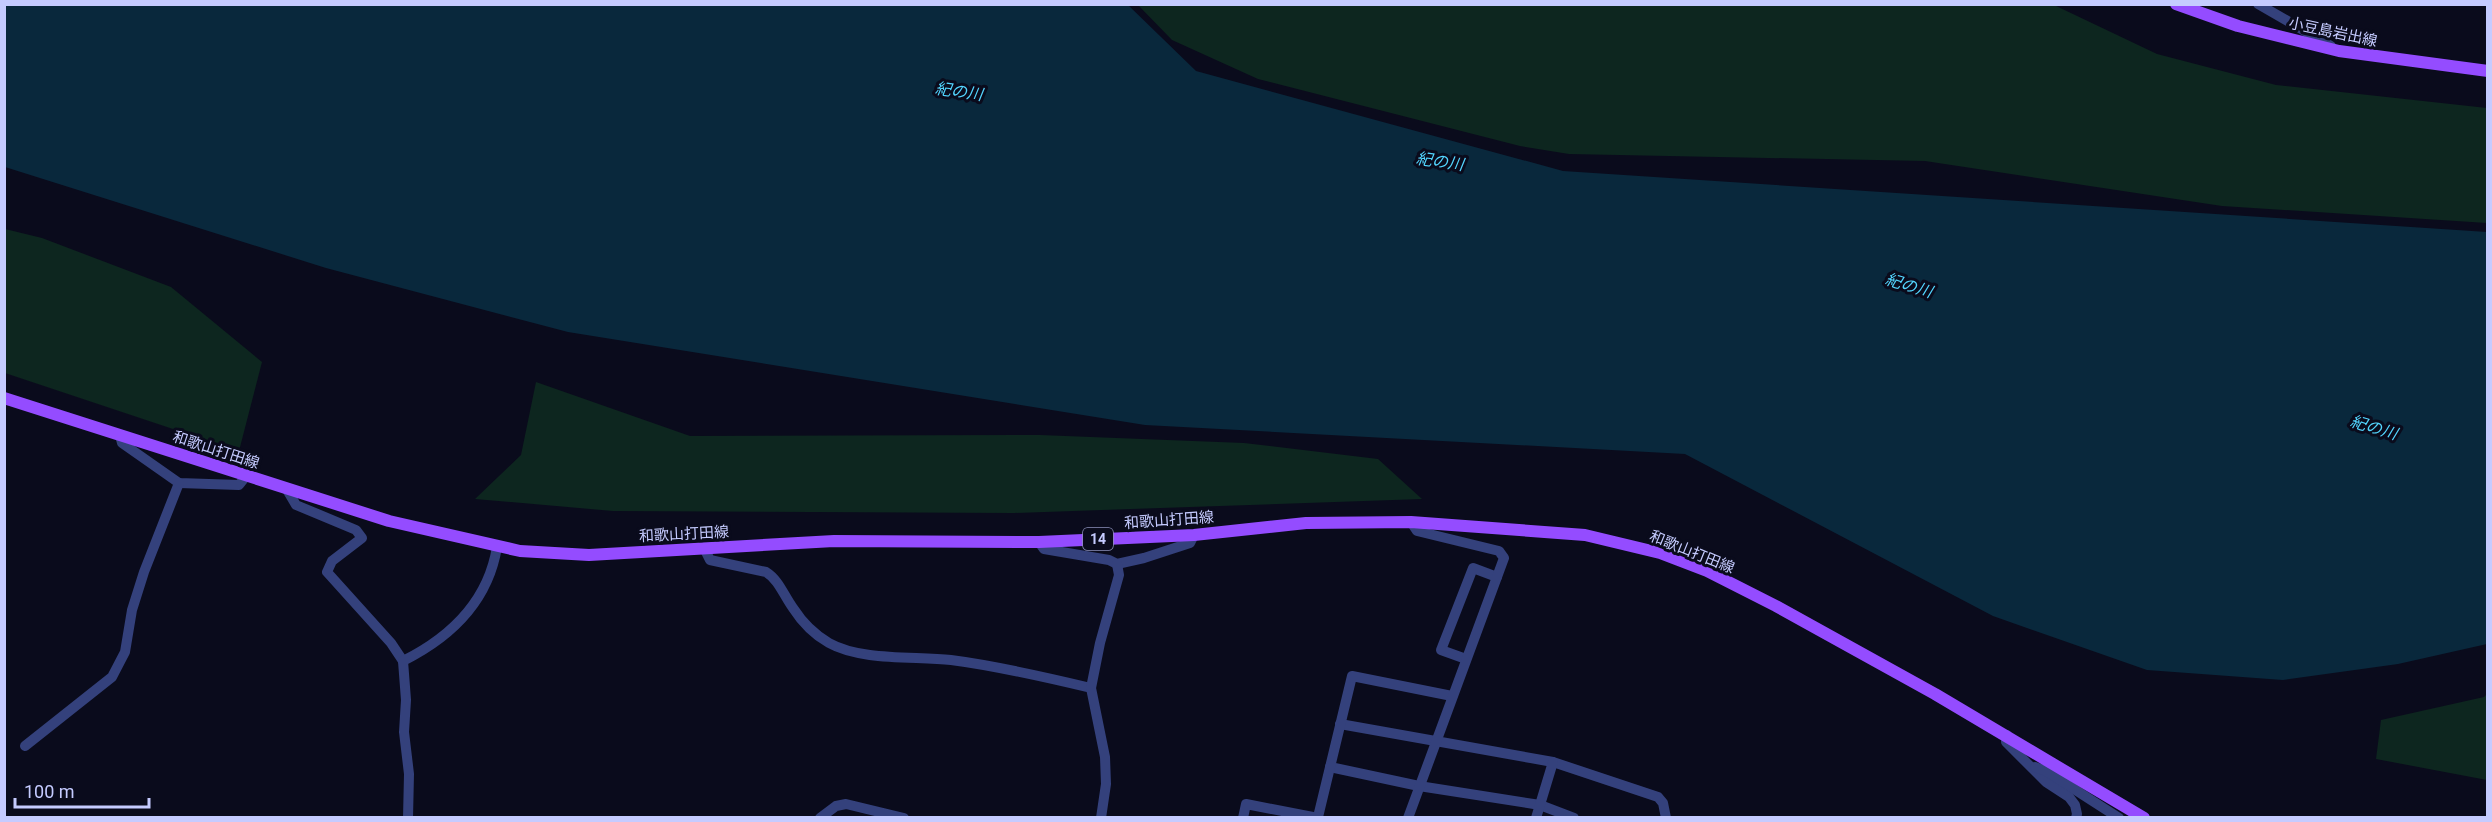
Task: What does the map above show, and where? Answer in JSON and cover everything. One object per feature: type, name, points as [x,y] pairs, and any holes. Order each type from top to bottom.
[{"type":"main road","name":"小豆島岩出線","points":[[2176,4],[2238,26],[2339,51],[2487,71]]},
{"type":"main road","name":"和歌山打田線","points":[[4,398],[388,521],[520,552],[589,555],[834,541],[1039,542],[1194,535],[1306,523],[1411,522],[1585,535],[1660,553],[1707,571],[1776,606],[2007,735],[2144,818]]},
{"type":"street","points":[[2258,4],[2339,51]]},
{"type":"street","points":[[120,435],[122,443],[179,483],[238,485],[247,476]]},
{"type":"street","points":[[25,746],[112,676],[125,652],[132,610],[144,572],[179,483]]},
{"type":"street","points":[[286,488],[296,505],[356,530],[362,538],[332,561],[327,572],[392,643],[403,661],[406,700],[404,732],[409,774],[408,818]]},
{"type":"street","points":[[1408,818],[1504,558],[1498,551],[1417,531],[1411,522]]},
{"type":"street","points":[[1039,542],[1044,549],[1109,560],[1117,564],[1190,543],[1194,535]]},
{"type":"street","points":[[403,661],[426,650],[450,632],[469,612],[494,565],[497,547]]},
{"type":"street","points":[[704,548],[710,560],[766,572],[773,576],[794,610],[808,627],[832,645],[874,655],[951,660],[1091,688]]},
{"type":"street","points":[[1101,818],[1106,784],[1105,757],[1091,688],[1100,643],[1119,575],[1117,564]]},
{"type":"street","points":[[1466,659],[1441,650],[1473,568],[1497,577]]},
{"type":"street","points":[[1243,818],[1246,804],[1318,818],[1352,676],[1452,696]]},
{"type":"street","points":[[1340,724],[1553,762],[1658,797],[1663,803],[1666,818]]},
{"type":"street","points":[[2007,735],[2006,742],[2046,782],[2069,797],[2075,805],[2076,818]]},
{"type":"street","points":[[1536,818],[1553,762]]},
{"type":"street","points":[[1330,766],[1419,786],[1540,805],[1574,818]]},
{"type":"street","points":[[2033,768],[2046,771],[2119,818]]},
{"type":"street","points":[[820,818],[836,806],[846,804],[868,807],[904,818]]},
{"type":"green space","points":[[1138,5],[2054,5],[2157,54],[2276,85],[2487,108],[2487,223],[2222,206],[1925,161],[1569,154],[1520,146],[1258,79],[1172,40]]},
{"type":"green space","points":[[5,229],[42,238],[171,287],[262,362],[239,451],[5,373]]},
{"type":"green space","points":[[536,382],[690,436],[1040,435],[1244,443],[1378,459],[1422,499],[1014,513],[613,511],[475,499],[521,455]]},
{"type":"green space","points":[[2487,694],[2487,780],[2376,759],[2381,720],[2484,697]]},
{"type":"water","name":"紀の川","points":[[1127,4],[1196,71],[1563,171],[2487,232],[2487,644],[2398,664],[2283,680],[2147,670],[1993,616],[1685,454],[1145,425],[568,332],[326,268],[5,167],[5,5]]}]
